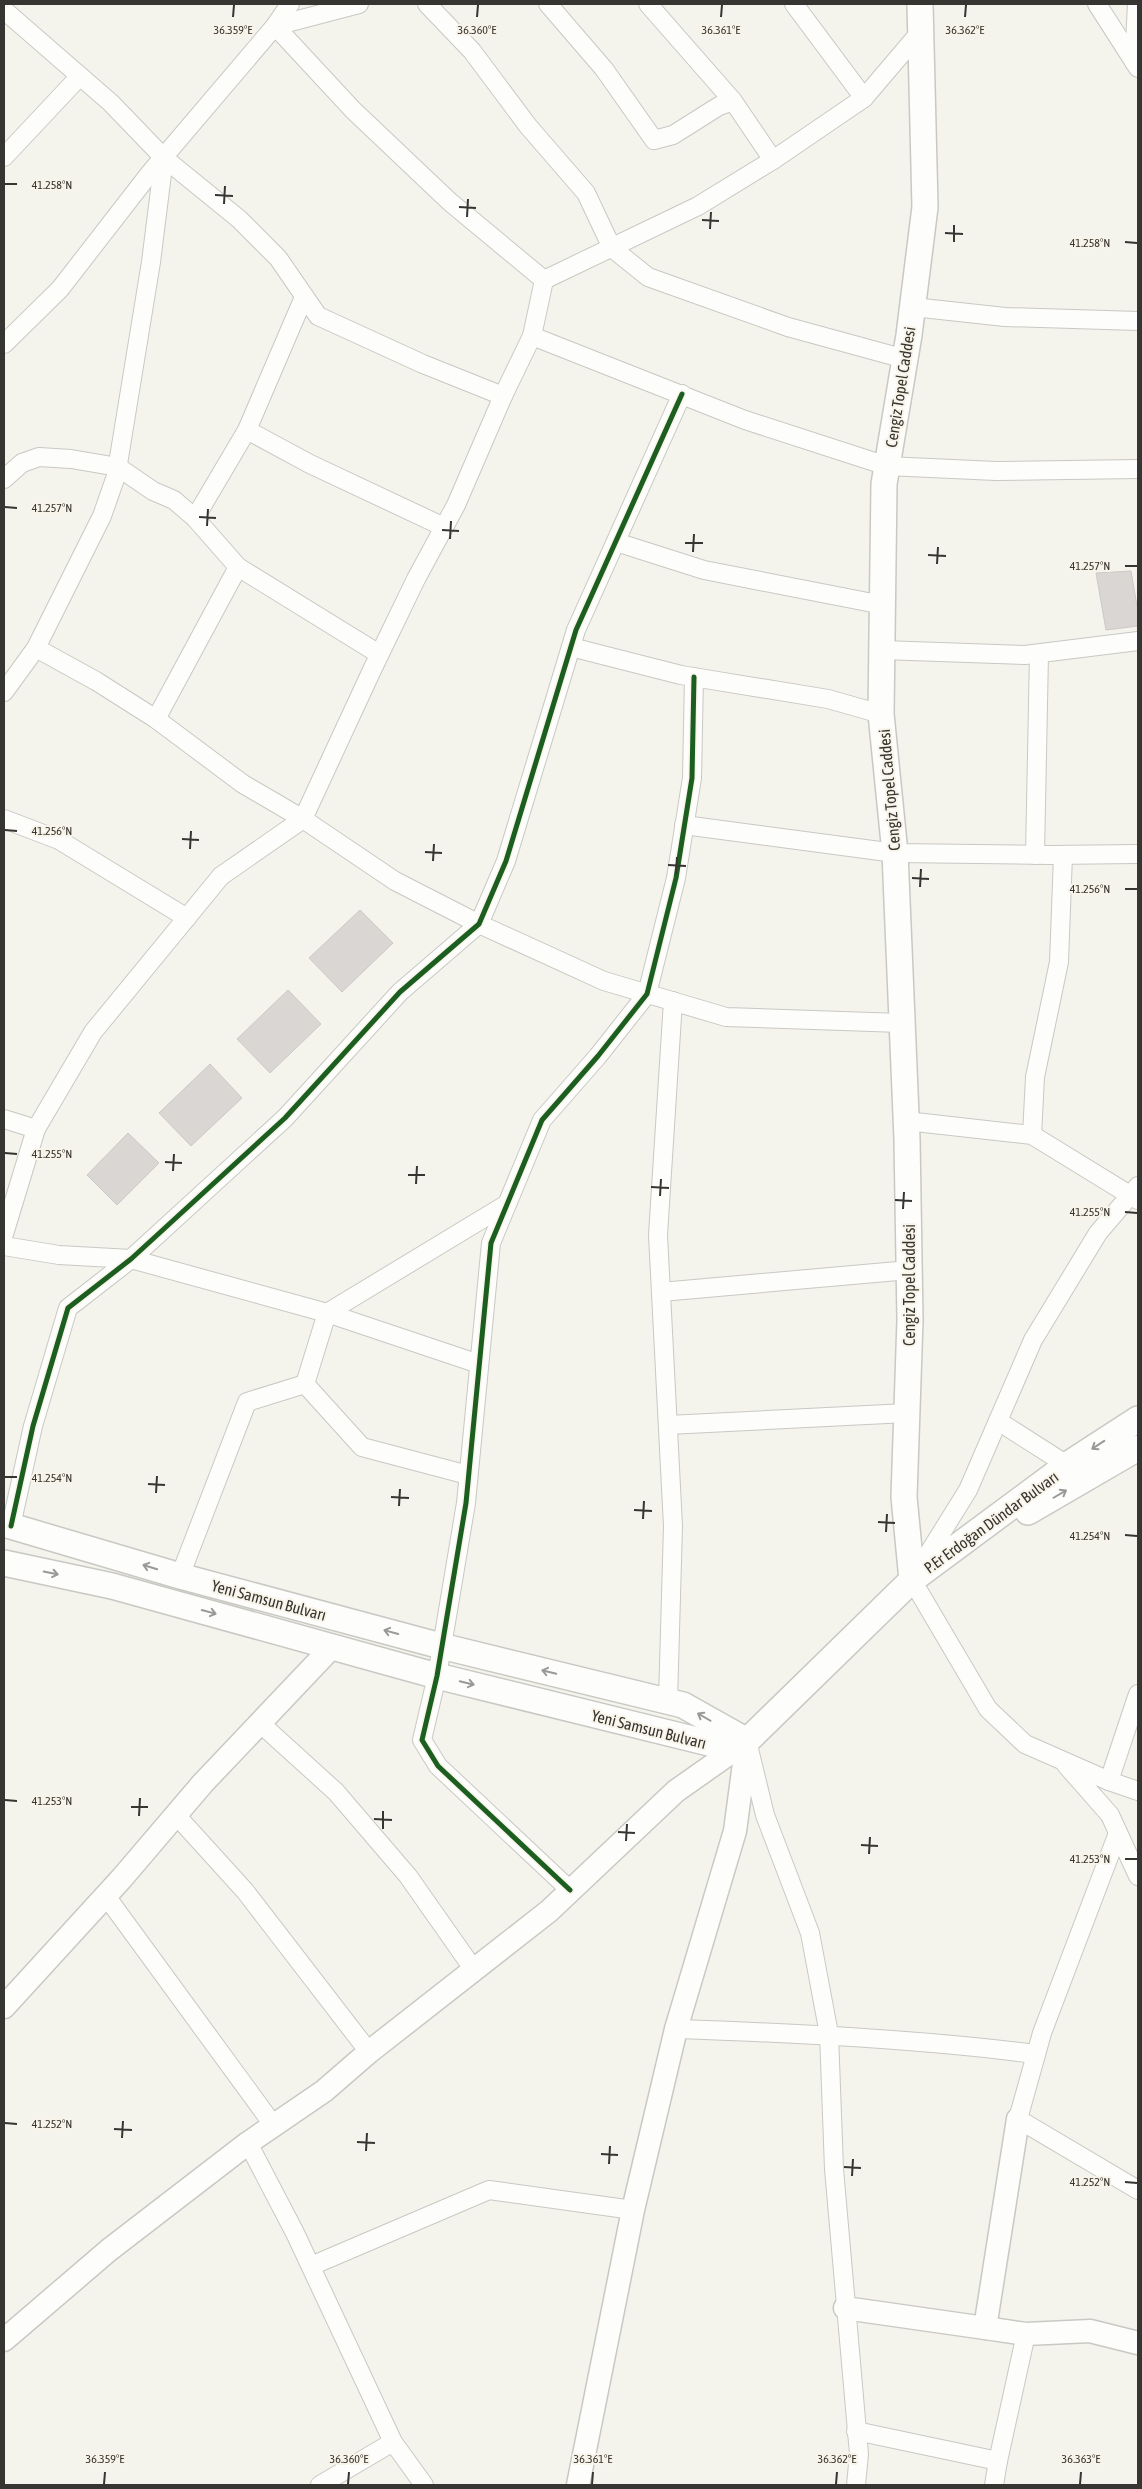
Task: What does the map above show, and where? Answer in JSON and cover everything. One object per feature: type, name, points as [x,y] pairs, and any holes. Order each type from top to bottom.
[{"type":"main road","name":"Cengiz Topel Caddesi","points":[[912,1580],[904,1497],[909,1270],[906,1121],[895,852],[881,714],[884,484],[913,306],[925,207],[920,4]]},
{"type":"main road","name":"P.Er Erdoğan Dündar Bulvarı","points":[[912,1580],[1067,1466],[1138,1419]]},
{"type":"main road","name":"P.Er Erdoğan Dündar Bulvarı","points":[[912,1580],[1138,1448]]},
{"type":"main road","name":"Yeni Samsun Bulvarı","points":[[8,1525],[180,1576],[441,1646],[683,1705],[747,1741]]},
{"type":"main road","name":"Yeni Samsun Bulvarı","points":[[4,1563],[112,1586],[437,1676],[717,1746],[747,1741]]},
{"type":"main road","points":[[747,1741],[912,1580]]},
{"type":"street","points":[[4,344],[60,289],[164,158],[276,26],[290,4]]},
{"type":"street","points":[[276,26],[359,4]]},
{"type":"street","points":[[427,4],[472,51],[528,126],[586,193],[612,248],[648,277],[788,327],[905,359]]},
{"type":"street","points":[[548,4],[604,69],[654,140],[673,135],[719,106],[733,101]]},
{"type":"street","points":[[648,4],[733,101],[773,160]]},
{"type":"street","points":[[794,4],[864,98]]},
{"type":"street","points":[[1097,4],[1136,65]]},
{"type":"street","points":[[1136,4],[1136,65]]},
{"type":"street","points":[[4,10],[111,103],[164,158],[238,219],[278,258],[318,316],[423,364],[503,396]]},
{"type":"street","points":[[276,26],[353,110],[443,196],[544,280]]},
{"type":"street","points":[[544,280],[698,206],[773,160],[864,98],[921,31]]},
{"type":"street","points":[[4,157],[80,76]]},
{"type":"street","points":[[4,692],[36,648],[102,516],[118,466],[151,262],[164,158]]},
{"type":"street","points":[[4,1234],[36,1129],[93,1032],[221,876],[303,819],[380,654],[456,505],[503,396],[532,336],[544,280]]},
{"type":"street","points":[[195,518],[247,430],[304,297]]},
{"type":"street","points":[[913,306],[1005,318],[1138,321]]},
{"type":"street","points":[[532,336],[588,360],[682,394],[745,420],[887,466],[996,471],[1138,469]]},
{"type":"street","points":[[8,1525],[33,1426],[68,1308],[131,1259],[285,1118],[400,992],[479,924],[506,861],[576,630],[682,394]]},
{"type":"street","points":[[247,430],[310,464],[444,527]]},
{"type":"street","points":[[4,479],[22,463],[39,457],[71,459],[118,466],[153,491],[174,500],[195,518],[238,567],[380,654]]},
{"type":"street","points":[[616,542],[704,570],[883,605]]},
{"type":"street","points":[[156,719],[238,567]]},
{"type":"street","points":[[882,650],[1025,655],[1138,642]]},
{"type":"street","points":[[571,647],[694,677],[828,699],[881,714]]},
{"type":"street","points":[[36,648],[96,681],[156,719],[242,784],[303,819],[395,881],[479,924],[604,981],[726,1017],[902,1023]]},
{"type":"street","points":[[1035,855],[1039,654]]},
{"type":"street","points":[[570,1890],[438,1766],[422,1740],[437,1676],[468,1475],[491,1243],[542,1120],[598,1056],[647,994],[676,878],[692,778],[694,677]]},
{"type":"street","points":[[4,819],[59,840],[187,918]]},
{"type":"street","points":[[684,825],[895,852],[1035,855],[1138,854]]},
{"type":"street","points":[[1032,1135],[1036,1077],[1059,962],[1063,855]]},
{"type":"street","points":[[668,1701],[673,1526],[658,1236],[673,1001]]},
{"type":"street","points":[[4,1119],[36,1129]]},
{"type":"street","points":[[906,1121],[1032,1135],[1136,1194],[1098,1233],[1033,1340],[968,1490],[912,1580],[988,1709],[1025,1744],[1109,1781],[1138,1791]]},
{"type":"street","points":[[305,1384],[327,1313],[507,1204]]},
{"type":"street","points":[[4,1246],[59,1255],[131,1259],[327,1313],[479,1364]]},
{"type":"street","points":[[661,1292],[909,1270]]},
{"type":"street","points":[[305,1384],[362,1447],[468,1475]]},
{"type":"street","points":[[180,1576],[247,1402],[305,1384]]},
{"type":"street","points":[[668,1426],[907,1413]]},
{"type":"street","points":[[998,1421],[1067,1466]]},
{"type":"street","points":[[4,2007],[106,1896],[203,1783],[333,1646]]},
{"type":"street","points":[[1109,1781],[1138,1694]]},
{"type":"street","points":[[261,1724],[336,1792],[408,1876],[474,1970]]},
{"type":"street","points":[[4,2340],[109,2250],[248,2144],[324,2092],[369,2052],[549,1911],[676,1791],[747,1741]]},
{"type":"street","points":[[578,2485],[633,2210],[676,2029],[735,1831],[747,1741]]},
{"type":"street","points":[[747,1741],[765,1815],[810,1933],[829,2034],[834,2169],[859,2454],[856,2485]]},
{"type":"street","points":[[1062,1761],[1110,1815],[1138,1876]]},
{"type":"street","points":[[176,1815],[245,1891],[369,2052]]},
{"type":"street","points":[[985,2328],[1018,2119],[1042,2033],[1118,1833]]},
{"type":"street","points":[[106,1896],[274,2126]]},
{"type":"street","points":[[676,2029],[829,2034],[969,2045],[1036,2054]]},
{"type":"street","points":[[1018,2119],[1138,2190]]},
{"type":"street","points":[[248,2144],[311,2266],[393,2442],[424,2485]]},
{"type":"street","points":[[311,2266],[490,2190],[633,2210]]},
{"type":"street","points":[[845,2308],[1026,2334],[1090,2332],[1138,2342]]},
{"type":"street","points":[[994,2485],[1026,2334]]},
{"type":"street","points":[[856,2431],[998,2461]]},
{"type":"street","points":[[320,2485],[393,2442]]},
{"type":"building","points":[[1131,571],[1138,612],[1138,626],[1106,630],[1096,573]]},
{"type":"building","points":[[360,910],[393,943],[342,992],[309,958]]},
{"type":"building","points":[[288,990],[321,1024],[270,1073],[237,1039]]},
{"type":"building","points":[[210,1064],[242,1098],[191,1146],[159,1113]]},
{"type":"building","points":[[128,1133],[159,1163],[117,1205],[87,1175]]},
{"type":"cycle path","points":[[11,1526],[33,1426],[68,1308],[131,1259],[285,1118],[400,992],[479,924],[506,861],[576,630],[682,394]]},
{"type":"cycle path","points":[[570,1890],[438,1766],[422,1740],[437,1676],[466,1503],[491,1243],[542,1120],[598,1056],[647,994],[676,878],[692,778],[694,677]]}]
